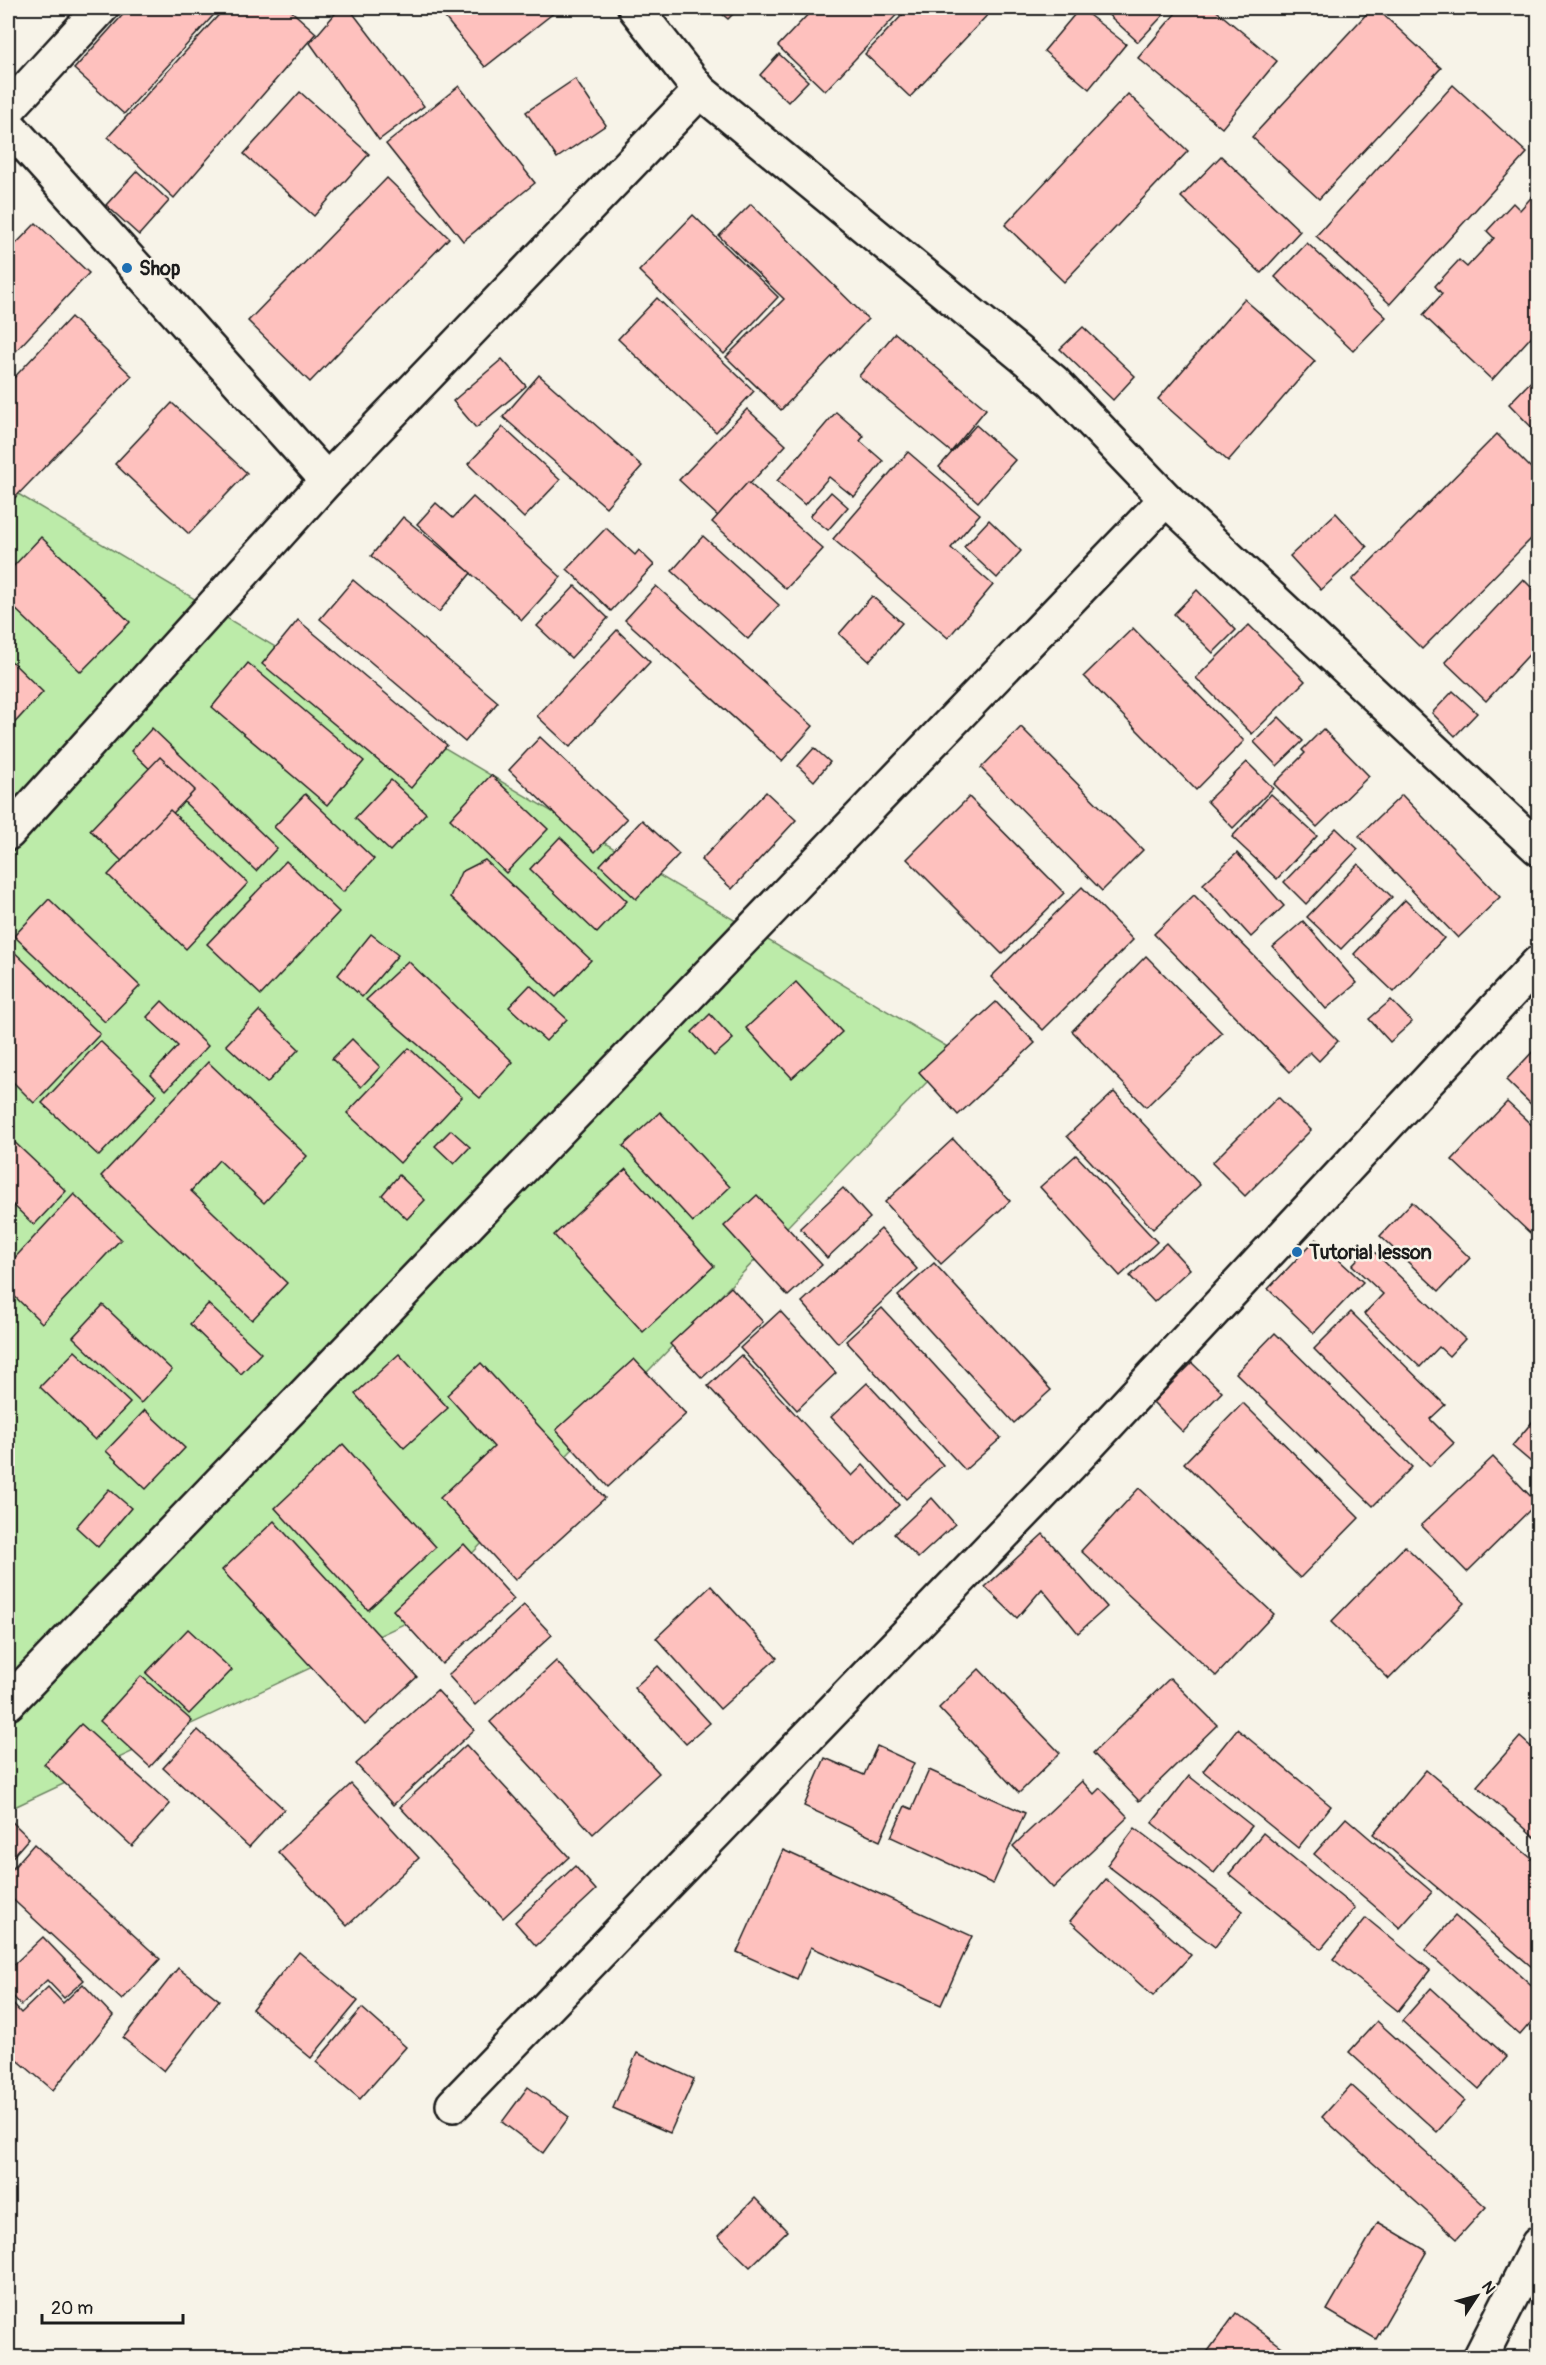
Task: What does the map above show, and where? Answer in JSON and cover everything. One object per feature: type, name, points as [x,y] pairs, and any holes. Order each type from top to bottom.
[{"type":"street","points":[[8,109],[101,8]]},
{"type":"street","points":[[635,8],[700,91],[1053,381],[1166,499],[1539,848]]},
{"type":"street","points":[[8,833],[327,480],[700,91]]},
{"type":"street","points":[[8,125],[327,480]]},
{"type":"street","points":[[8,1703],[1166,499]]},
{"type":"street","points":[[453,2105],[1070,1465],[1539,963]]},
{"type":"street","points":[[1480,2358],[1539,2244]]},
{"type":"green space","points":[[8,488],[956,1052],[404,1624],[8,1810]]},
{"type":"building","points":[[129,8],[220,8],[124,114],[74,69]]},
{"type":"building","points":[[225,8],[288,8],[316,33],[174,198],[108,137]]},
{"type":"building","points":[[340,8],[349,8],[424,106],[379,140],[310,43]]},
{"type":"building","points":[[437,8],[560,8],[485,67]]},
{"type":"building","points":[[715,8],[739,8],[728,19]]},
{"type":"building","points":[[814,8],[903,8],[825,91],[778,46]]},
{"type":"building","points":[[909,8],[994,8],[910,97],[865,54]]},
{"type":"building","points":[[1080,8],[1126,44],[1089,89],[1044,51]]},
{"type":"building","points":[[1101,8],[1170,8],[1138,42]]},
{"type":"building","points":[[1180,8],[1213,8],[1277,61],[1222,128],[1138,58]]},
{"type":"building","points":[[1372,8],[1376,8],[1441,68],[1319,199],[1252,137]]},
{"type":"building","points":[[779,54],[808,81],[788,102],[760,75]]},
{"type":"building","points":[[575,79],[606,125],[557,158],[526,112]]},
{"type":"building","points":[[1453,85],[1527,153],[1390,304],[1316,236]]},
{"type":"building","points":[[459,86],[535,183],[463,241],[386,144]]},
{"type":"building","points":[[300,92],[369,154],[314,216],[244,154]]},
{"type":"building","points":[[1128,94],[1188,151],[1064,282],[1005,225]]},
{"type":"building","points":[[1221,156],[1300,231],[1261,273],[1181,197]]},
{"type":"building","points":[[137,171],[169,201],[139,235],[106,205]]},
{"type":"building","points":[[387,178],[449,238],[310,382],[248,321]]},
{"type":"building","points":[[1538,190],[1538,329],[1492,380],[1423,315],[1442,294],[1435,286],[1459,260],[1467,267],[1494,238],[1487,231],[1513,203],[1520,210]]},
{"type":"building","points":[[751,204],[868,319],[781,410],[726,357],[784,299],[719,236]]},
{"type":"building","points":[[693,215],[778,297],[724,354],[639,271]]},
{"type":"building","points":[[36,223],[89,273],[15,352],[8,345],[8,252]]},
{"type":"building","points":[[1307,243],[1386,317],[1353,351],[1275,277]]},
{"type":"building","points":[[657,298],[754,391],[716,432],[618,339]]},
{"type":"building","points":[[1244,299],[1315,361],[1228,461],[1158,399]]},
{"type":"building","points":[[71,317],[132,376],[8,505],[8,384]]},
{"type":"building","points":[[1083,327],[1135,376],[1113,400],[1060,349]]},
{"type":"building","points":[[895,333],[986,409],[951,452],[859,376]]},
{"type":"building","points":[[502,359],[526,386],[476,428],[453,401]]},
{"type":"building","points":[[1538,374],[1538,434],[1509,404]]},
{"type":"building","points":[[539,375],[642,466],[606,507],[503,417]]},
{"type":"building","points":[[172,403],[247,473],[189,534],[115,464]]},
{"type":"building","points":[[747,409],[786,445],[719,517],[679,480]]},
{"type":"building","points":[[836,412],[864,436],[860,441],[883,461],[854,497],[829,477],[805,505],[777,481]]},
{"type":"building","points":[[976,425],[1015,460],[978,502],[939,467]]},
{"type":"building","points":[[503,427],[560,480],[524,518],[468,464]]},
{"type":"building","points":[[1497,434],[1538,475],[1538,532],[1422,649],[1352,580]]},
{"type":"building","points":[[908,452],[980,514],[951,548],[993,585],[948,638],[833,539]]},
{"type":"building","points":[[748,482],[823,549],[786,589],[712,522]]},
{"type":"building","points":[[831,492],[848,507],[828,530],[810,516]]},
{"type":"building","points":[[473,497],[561,577],[522,620],[417,524],[436,503],[453,518]]},
{"type":"building","points":[[1336,513],[1367,547],[1321,590],[1290,556]]},
{"type":"building","points":[[403,517],[471,573],[439,612],[371,556]]},
{"type":"building","points":[[989,520],[1021,551],[997,578],[964,547]]},
{"type":"building","points":[[606,528],[635,555],[639,550],[654,565],[611,611],[567,569]]},
{"type":"building","points":[[703,536],[779,605],[748,639],[672,571]]},
{"type":"building","points":[[41,537],[130,622],[81,672],[8,602],[8,572]]},
{"type":"building","points":[[1523,579],[1538,594],[1538,645],[1486,701],[1445,662]]},
{"type":"building","points":[[353,580],[498,702],[465,742],[320,619]]},
{"type":"building","points":[[575,586],[608,618],[571,658],[537,626]]},
{"type":"building","points":[[656,586],[813,726],[782,761],[625,620]]},
{"type":"building","points":[[1197,590],[1236,630],[1213,653],[1174,614]]},
{"type":"building","points":[[872,596],[902,623],[869,661],[839,634]]},
{"type":"building","points":[[298,620],[447,745],[411,788],[262,664]]},
{"type":"building","points":[[1249,625],[1305,681],[1252,734],[1196,678]]},
{"type":"building","points":[[1133,628],[1244,741],[1196,790],[1084,676]]},
{"type":"building","points":[[617,630],[650,662],[570,747],[537,716]]},
{"type":"building","points":[[8,658],[43,692],[8,730]]},
{"type":"building","points":[[248,663],[364,761],[327,805],[212,707]]},
{"type":"building","points":[[1453,691],[1477,713],[1455,736],[1432,713]]},
{"type":"building","points":[[1279,717],[1303,741],[1277,766],[1254,742]]},
{"type":"building","points":[[1021,727],[1143,850],[1102,891],[981,768]]},
{"type":"building","points":[[152,728],[277,848],[256,871],[131,751]]},
{"type":"building","points":[[1323,729],[1369,776],[1317,827],[1274,784],[1305,753],[1302,750]]},
{"type":"building","points":[[540,737],[627,819],[595,852],[509,770]]},
{"type":"building","points":[[814,748],[830,762],[814,781],[798,766]]},
{"type":"building","points":[[160,757],[195,790],[125,864],[90,830]]},
{"type":"building","points":[[1247,762],[1273,788],[1233,828],[1207,801]]},
{"type":"building","points":[[491,775],[548,829],[506,873],[450,819]]},
{"type":"building","points":[[391,780],[426,813],[390,851],[355,818]]},
{"type":"building","points":[[766,792],[796,820],[732,889],[701,860]]},
{"type":"building","points":[[305,794],[374,859],[343,892],[274,827]]},
{"type":"building","points":[[1271,794],[1317,836],[1277,879],[1232,837]]},
{"type":"building","points":[[1402,795],[1500,897],[1458,938],[1359,836]]},
{"type":"building","points":[[969,797],[1064,893],[1002,954],[907,859]]},
{"type":"building","points":[[170,810],[248,883],[186,949],[108,875]]},
{"type":"building","points":[[642,820],[679,854],[636,899],[600,865]]},
{"type":"building","points":[[1336,828],[1358,849],[1306,904],[1284,882]]},
{"type":"building","points":[[560,837],[627,901],[597,933],[530,869]]},
{"type":"building","points":[[1237,853],[1284,906],[1251,937],[1203,884]]},
{"type":"building","points":[[485,860],[591,960],[556,997],[450,897],[461,872]]},
{"type":"building","points":[[286,861],[339,912],[261,995],[207,944]]},
{"type":"building","points":[[1358,864],[1392,897],[1341,949],[1307,917]]},
{"type":"building","points":[[1082,887],[1133,940],[1043,1030],[991,977]]},
{"type":"building","points":[[1194,895],[1338,1041],[1319,1061],[1310,1052],[1290,1072],[1154,934]]},
{"type":"building","points":[[49,899],[140,986],[105,1022],[14,936]]},
{"type":"building","points":[[1405,900],[1444,938],[1394,992],[1354,954]]},
{"type":"building","points":[[1303,921],[1357,983],[1326,1009],[1273,947]]},
{"type":"building","points":[[371,934],[398,955],[362,997],[338,975]]},
{"type":"building","points":[[8,946],[100,1034],[34,1103],[8,1077]]},
{"type":"building","points":[[1146,956],[1222,1033],[1146,1107],[1072,1031]]},
{"type":"building","points":[[408,961],[513,1062],[480,1098],[366,1000]]},
{"type":"building","points":[[796,982],[842,1032],[792,1078],[746,1028]]},
{"type":"building","points":[[530,985],[567,1019],[546,1041],[509,1007]]},
{"type":"building","points":[[1391,1000],[1412,1022],[1390,1042],[1369,1019]]},
{"type":"building","points":[[162,1001],[208,1046],[166,1090],[151,1075],[178,1046],[147,1017]]},
{"type":"building","points":[[996,1002],[1035,1043],[958,1115],[919,1072]]},
{"type":"building","points":[[259,1011],[299,1049],[267,1083],[226,1045]]},
{"type":"building","points":[[710,1014],[733,1039],[714,1056],[692,1032]]},
{"type":"building","points":[[352,1039],[380,1067],[361,1087],[332,1059]]},
{"type":"building","points":[[100,1041],[157,1095],[99,1156],[42,1103]]},
{"type":"building","points":[[1538,1046],[1538,1111],[1506,1080]]},
{"type":"building","points":[[409,1048],[462,1097],[400,1163],[347,1113]]},
{"type":"building","points":[[208,1062],[307,1156],[264,1203],[219,1160],[191,1191],[287,1283],[252,1320],[101,1176]]},
{"type":"building","points":[[1114,1092],[1200,1185],[1153,1229],[1067,1136]]},
{"type":"building","points":[[1278,1097],[1311,1130],[1245,1196],[1212,1163]]},
{"type":"building","points":[[1507,1102],[1538,1131],[1538,1224],[1530,1233],[1452,1160]]},
{"type":"building","points":[[660,1112],[730,1187],[693,1222],[623,1146]]},
{"type":"building","points":[[451,1130],[470,1147],[454,1164],[435,1146]]},
{"type":"building","points":[[8,1136],[66,1191],[34,1225],[8,1200]]},
{"type":"building","points":[[953,1139],[1010,1201],[941,1264],[885,1202]]},
{"type":"building","points":[[1076,1155],[1157,1242],[1120,1276],[1040,1187]]},
{"type":"building","points":[[626,1169],[714,1266],[643,1332],[554,1235]]},
{"type":"building","points":[[399,1175],[425,1200],[407,1219],[382,1195]]},
{"type":"building","points":[[843,1188],[870,1218],[827,1258],[800,1228]]},
{"type":"building","points":[[74,1194],[121,1239],[42,1323],[8,1290],[8,1265]]},
{"type":"building","points":[[757,1195],[822,1265],[788,1296],[724,1226]]},
{"type":"building","points":[[1412,1202],[1470,1258],[1439,1291],[1380,1236]]},
{"type":"building","points":[[881,1229],[917,1269],[838,1343],[802,1302]]},
{"type":"building","points":[[1316,1239],[1363,1282],[1314,1333],[1268,1289]]},
{"type":"building","points":[[1166,1243],[1190,1269],[1154,1302],[1130,1276]]},
{"type":"building","points":[[1369,1247],[1465,1339],[1449,1356],[1439,1347],[1420,1367],[1364,1314],[1383,1294],[1352,1265]]},
{"type":"building","points":[[934,1263],[1051,1390],[1014,1423],[898,1296]]},
{"type":"building","points":[[731,1287],[763,1322],[702,1378],[670,1344]]},
{"type":"building","points":[[208,1304],[261,1353],[241,1374],[190,1324]]},
{"type":"building","points":[[103,1305],[172,1370],[141,1403],[73,1337]]},
{"type":"building","points":[[882,1308],[1001,1438],[965,1470],[846,1341]]},
{"type":"building","points":[[780,1311],[836,1373],[797,1410],[740,1348]]},
{"type":"building","points":[[1351,1312],[1445,1405],[1430,1419],[1454,1443],[1430,1466],[1314,1349]]},
{"type":"building","points":[[1275,1333],[1412,1467],[1373,1506],[1236,1373]]},
{"type":"building","points":[[75,1351],[130,1403],[95,1440],[40,1387]]},
{"type":"building","points":[[399,1354],[448,1408],[404,1448],[355,1394]]},
{"type":"building","points":[[741,1355],[852,1476],[863,1465],[899,1505],[855,1546],[708,1386]]},
{"type":"building","points":[[634,1359],[686,1414],[608,1487],[556,1430]]},
{"type":"building","points":[[481,1363],[605,1498],[515,1580],[440,1498],[494,1447],[447,1395]]},
{"type":"building","points":[[1192,1363],[1222,1392],[1183,1432],[1153,1402]]},
{"type":"building","points":[[867,1383],[943,1465],[906,1499],[831,1417]]},
{"type":"building","points":[[1243,1403],[1359,1518],[1300,1578],[1184,1463]]},
{"type":"building","points":[[145,1410],[185,1448],[146,1489],[106,1451]]},
{"type":"building","points":[[1538,1415],[1538,1468],[1512,1446]]},
{"type":"building","points":[[343,1444],[436,1547],[368,1610],[275,1508]]},
{"type":"building","points":[[1493,1457],[1537,1503],[1467,1572],[1421,1525]]},
{"type":"building","points":[[1139,1488],[1274,1614],[1216,1676],[1081,1551]]},
{"type":"building","points":[[109,1489],[131,1508],[98,1547],[76,1527]]},
{"type":"building","points":[[932,1498],[955,1524],[918,1558],[894,1534]]},
{"type":"building","points":[[274,1521],[417,1677],[365,1725],[222,1570]]},
{"type":"building","points":[[1043,1534],[1107,1607],[1078,1633],[1042,1589],[1017,1618],[985,1587]]},
{"type":"building","points":[[464,1544],[514,1599],[442,1664],[393,1610]]},
{"type":"building","points":[[1405,1546],[1464,1603],[1389,1679],[1331,1622]]},
{"type":"building","points":[[711,1586],[777,1658],[720,1709],[656,1638]]},
{"type":"building","points":[[524,1605],[552,1635],[475,1705],[448,1675]]},
{"type":"building","points":[[188,1629],[232,1670],[189,1714],[146,1673]]},
{"type":"building","points":[[556,1661],[659,1773],[593,1834],[490,1722]]},
{"type":"building","points":[[658,1666],[710,1723],[686,1744],[634,1688]]},
{"type":"building","points":[[979,1669],[1060,1753],[1019,1793],[939,1708]]},
{"type":"building","points":[[141,1676],[192,1721],[150,1767],[100,1721]]},
{"type":"building","points":[[1170,1678],[1217,1725],[1139,1801],[1093,1753]]},
{"type":"building","points":[[437,1690],[474,1730],[393,1805],[356,1764]]},
{"type":"building","points":[[81,1724],[170,1804],[132,1846],[44,1764]]},
{"type":"building","points":[[1237,1729],[1331,1806],[1298,1848],[1203,1771]]},
{"type":"building","points":[[198,1730],[284,1809],[249,1847],[163,1768]]},
{"type":"building","points":[[1520,1737],[1538,1753],[1538,1840],[1477,1786]]},
{"type":"building","points":[[466,1745],[569,1857],[503,1918],[400,1807]]},
{"type":"building","points":[[877,1746],[914,1763],[880,1841],[804,1806],[825,1758],[864,1775]]},
{"type":"building","points":[[929,1770],[1025,1813],[993,1884],[891,1837],[905,1806],[912,1809]]},
{"type":"building","points":[[1426,1770],[1538,1864],[1538,1972],[1373,1834]]},
{"type":"building","points":[[1189,1776],[1252,1826],[1214,1873],[1152,1823]]},
{"type":"building","points":[[1082,1781],[1094,1794],[1100,1788],[1128,1817],[1053,1888],[1013,1846]]},
{"type":"building","points":[[351,1784],[419,1858],[347,1926],[278,1852]]},
{"type":"building","points":[[8,1818],[29,1838],[8,1862]]},
{"type":"building","points":[[1346,1818],[1432,1892],[1400,1928],[1314,1854]]},
{"type":"building","points":[[1135,1828],[1243,1911],[1215,1947],[1107,1865]]},
{"type":"building","points":[[1263,1833],[1355,1908],[1321,1949],[1229,1874]]},
{"type":"building","points":[[34,1844],[160,1959],[122,2000],[8,1895],[8,1874]]},
{"type":"building","points":[[783,1850],[972,1936],[941,2005],[811,1947],[797,1979],[737,1952]]},
{"type":"building","points":[[575,1866],[596,1890],[536,1946],[515,1922]]},
{"type":"building","points":[[1106,1879],[1191,1955],[1153,1996],[1070,1921]]},
{"type":"building","points":[[1455,1916],[1538,1991],[1538,2014],[1520,2035],[1425,1950]]},
{"type":"building","points":[[1366,1918],[1430,1970],[1398,2011],[1333,1959]]},
{"type":"building","points":[[43,1937],[84,1980],[64,1998],[47,1980],[21,2005],[8,1991],[8,1970]]},
{"type":"building","points":[[299,1952],[358,2001],[311,2058],[252,2009]]},
{"type":"building","points":[[178,1968],[219,2000],[164,2071],[123,2038]]},
{"type":"building","points":[[83,1984],[113,2016],[53,2090],[8,2052],[8,1999],[21,2013],[48,1987],[63,2003]]},
{"type":"building","points":[[1431,1988],[1507,2057],[1479,2089],[1402,2021]]},
{"type":"building","points":[[362,2008],[406,2047],[360,2099],[316,2062]]},
{"type":"building","points":[[1377,2021],[1465,2101],[1437,2132],[1349,2052]]},
{"type":"building","points":[[637,2053],[694,2079],[670,2133],[613,2108]]},
{"type":"building","points":[[1351,2085],[1486,2207],[1457,2239],[1322,2117]]},
{"type":"building","points":[[528,2087],[569,2117],[543,2153],[502,2122]]},
{"type":"building","points":[[755,2198],[787,2231],[750,2267],[718,2236]]},
{"type":"building","points":[[1378,2222],[1427,2251],[1376,2339],[1327,2310]]},
{"type":"building","points":[[1236,2313],[1297,2358],[1203,2358]]},
{"type":"place","name":"Shop","points":[[127,268]]},
{"type":"place","name":"Tutorial lesson","points":[[1297,1252]]}]
